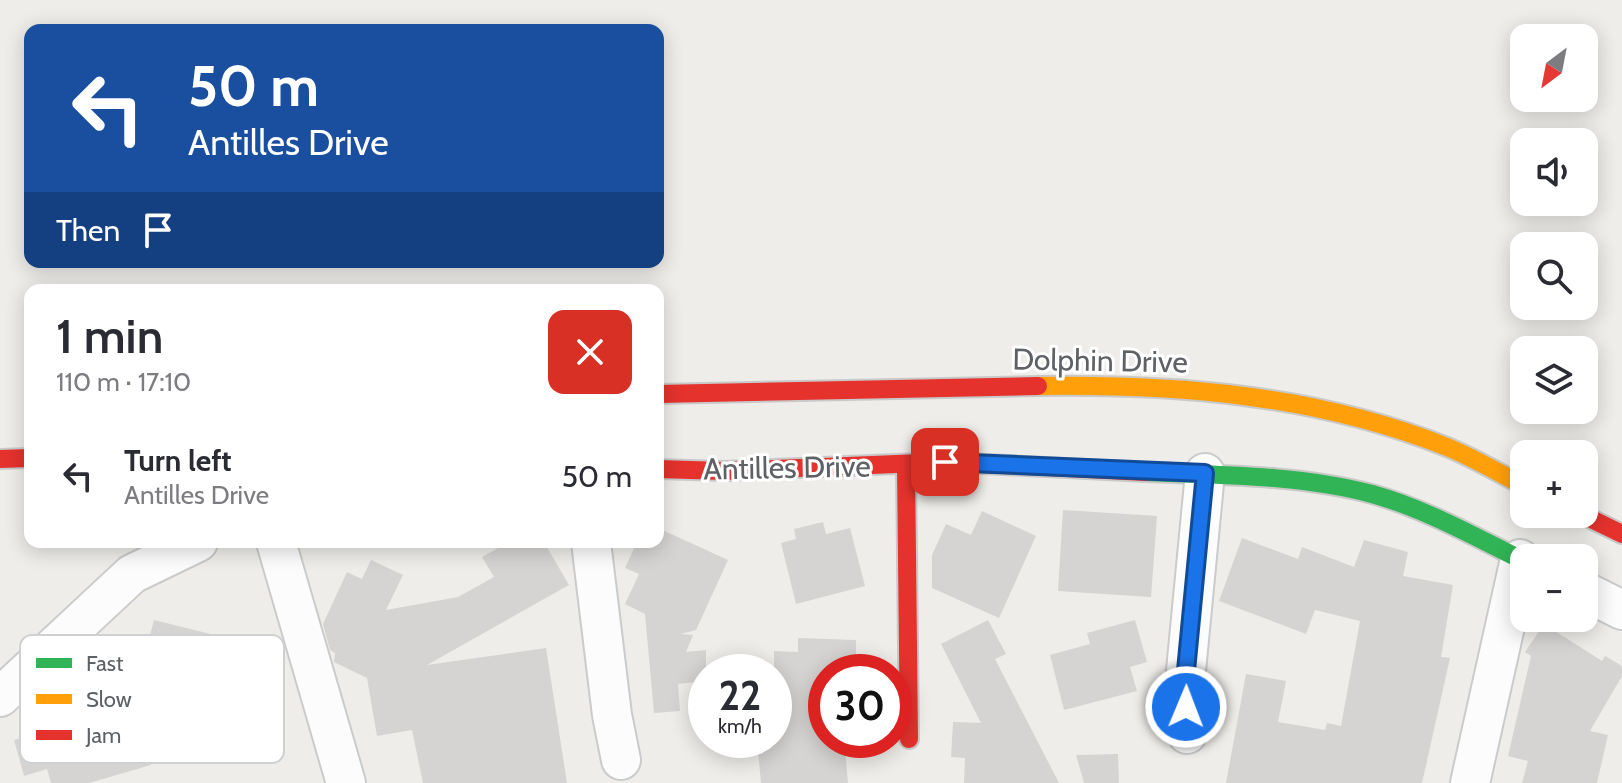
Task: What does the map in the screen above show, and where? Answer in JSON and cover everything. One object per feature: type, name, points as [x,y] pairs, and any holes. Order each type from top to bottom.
[{"type":"street","name":"Dolphin Drive","points":[[664,394],[1105,385],[1249,394],[1352,415],[1449,448],[1510,479]]},
{"type":"street","points":[[0,459],[24,458]]},
{"type":"street","name":"Antilles Drive","points":[[664,469],[906,466],[945,462],[1205,473],[1371,494],[1435,517],[1510,554]]},
{"type":"street","points":[[906,466],[908,654]]},
{"type":"street","points":[[1187,734],[1185,681],[1205,473]]},
{"type":"street","points":[[1598,522],[1622,534]]},
{"type":"street","points":[[67,635],[132,574],[186,548]]},
{"type":"street","points":[[278,548],[346,783]]},
{"type":"street","points":[[592,548],[612,715],[621,760]]},
{"type":"street","points":[[1598,598],[1622,610]]},
{"type":"street","points":[[1470,783],[1510,611]]},
{"type":"street","points":[[0,697],[20,678]]},
{"type":"building","points":[[1063,510],[1157,516],[1151,597],[1058,591]]},
{"type":"building","points":[[982,511],[1036,536],[999,618],[932,588],[932,555],[946,524],[971,535]]},
{"type":"building","points":[[823,522],[826,534],[850,528],[865,586],[796,604],[781,543],[796,539],[794,529]]},
{"type":"building","points":[[664,531],[728,560],[696,630],[681,634],[693,635],[686,652],[706,650],[706,654],[688,654],[688,683],[678,684],[680,711],[654,713],[645,614],[625,604],[639,574],[625,568],[634,548],[664,548]]},
{"type":"building","points":[[1242,538],[1298,559],[1302,547],[1354,567],[1364,540],[1408,552],[1403,576],[1453,585],[1441,657],[1450,658],[1422,783],[1226,783],[1246,674],[1286,681],[1278,722],[1325,730],[1327,723],[1341,726],[1360,621],[1315,610],[1306,634],[1219,601]]},
{"type":"building","points":[[498,548],[547,548],[569,585],[427,665],[546,648],[567,783],[423,783],[412,730],[377,736],[367,678],[334,662],[335,653],[330,650],[323,624],[347,572],[362,579],[371,560],[403,575],[386,610],[458,597],[494,577],[482,557]]},
{"type":"building","points":[[154,620],[215,635],[150,635]]},
{"type":"building","points":[[988,620],[1006,654],[995,659],[1059,783],[964,783],[965,758],[951,757],[953,722],[981,723],[941,644]]},
{"type":"building","points":[[1135,620],[1147,662],[1130,667],[1137,691],[1064,710],[1050,655],[1090,644],[1087,633]]},
{"type":"building","points":[[1539,632],[1557,632],[1602,661],[1605,656],[1622,666],[1622,676],[1590,731],[1608,735],[1597,783],[1522,783],[1528,761],[1508,756],[1531,656],[1525,652]]},
{"type":"building","points":[[798,638],[856,640],[856,654],[808,654],[808,758],[846,758],[848,783],[761,783],[759,758],[792,758],[792,654],[774,654],[774,651],[798,652]]},
{"type":"building","points":[[20,738],[20,762],[14,740]]},
{"type":"building","points":[[1118,754],[1119,783],[1084,783],[1076,755]]},
{"type":"building","points":[[20,763],[151,765],[89,783],[51,783],[47,769],[24,776]]},
{"type":"traffic: fast","points":[[1146,472],[1289,479],[1372,494],[1431,515],[1510,554]]},
{"type":"traffic: slow","points":[[1038,386],[1143,387],[1297,404],[1398,429],[1447,447],[1510,479]]},
{"type":"traffic: jam","points":[[664,394],[1038,386]]},
{"type":"traffic: jam","points":[[0,459],[24,458]]},
{"type":"traffic: jam","points":[[664,469],[724,471],[945,462],[1146,472]]},
{"type":"traffic: jam","points":[[906,466],[908,654]]},
{"type":"traffic: jam","points":[[1598,522],[1622,534]]},
{"type":"route","points":[[945,462],[1205,473],[1185,681],[1186,707]]}]
